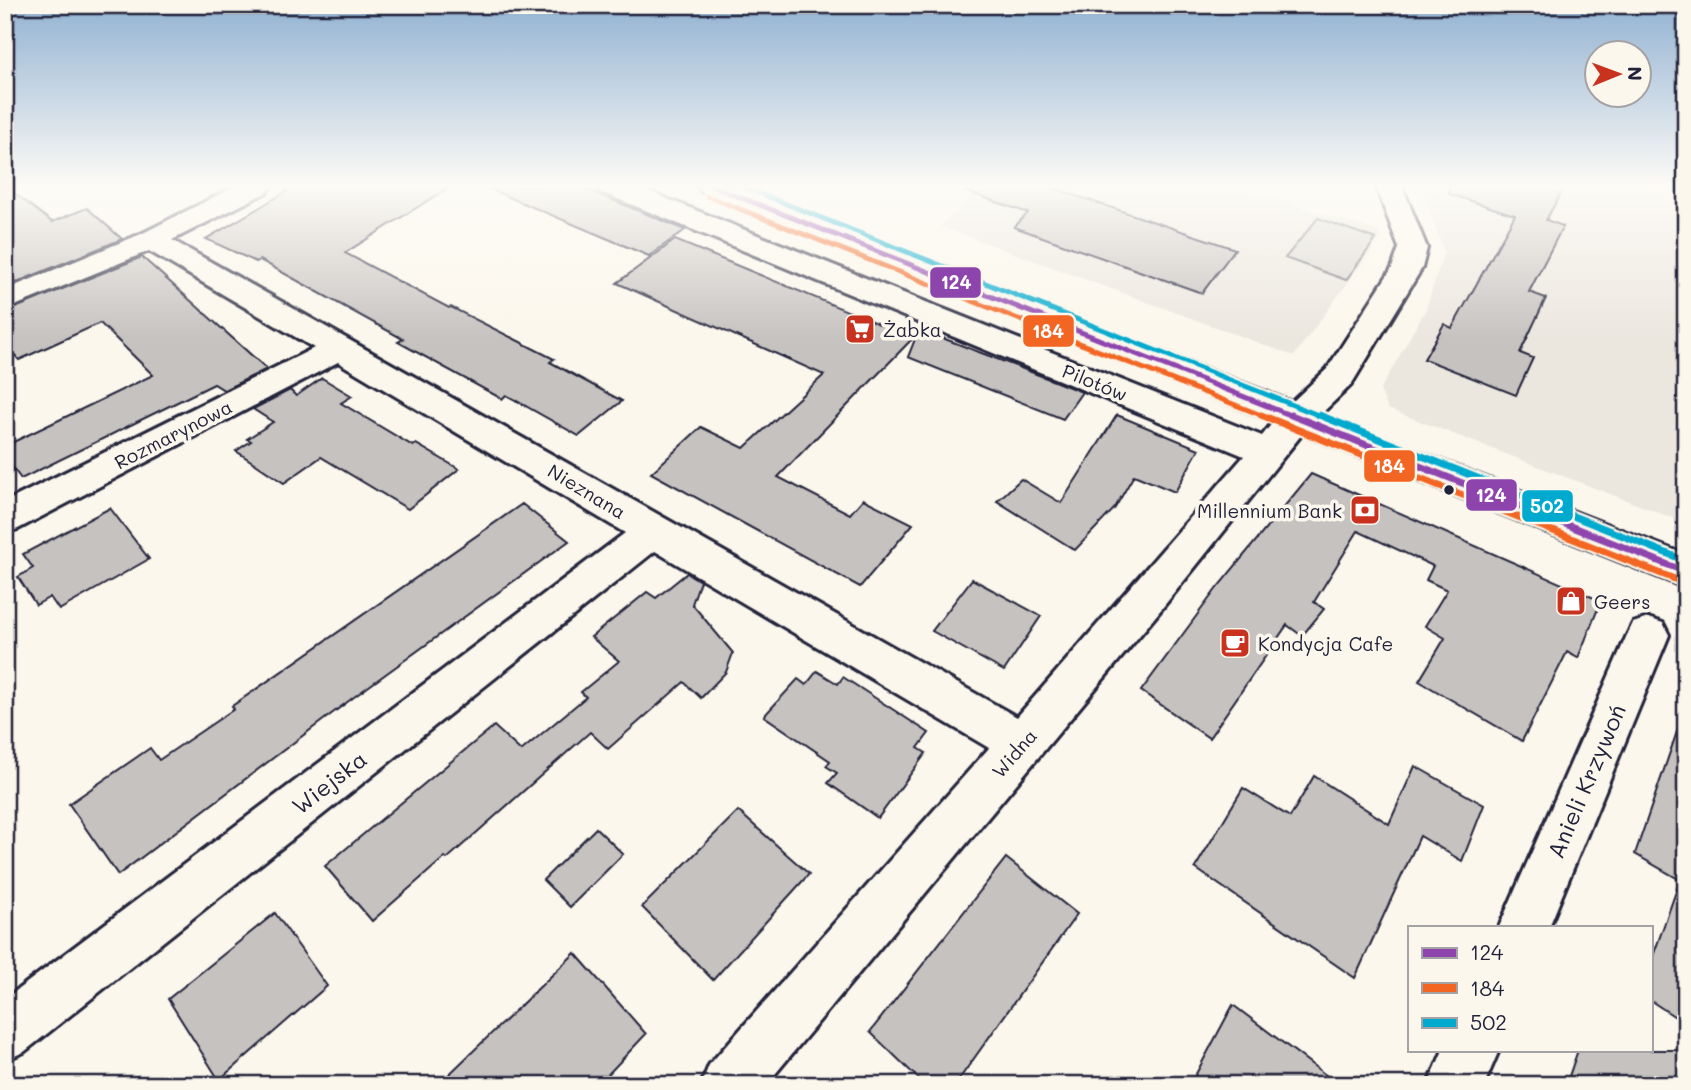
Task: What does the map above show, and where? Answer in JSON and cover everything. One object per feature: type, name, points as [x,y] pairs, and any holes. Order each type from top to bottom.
[{"type":"street","points":[[5,301],[158,237]]},
{"type":"street","name":"Pilotów","points":[[736,237],[1268,452]]},
{"type":"street","points":[[839,237],[1686,572]]},
{"type":"street","name":"Widna","points":[[729,1085],[1022,744],[1296,418],[1339,377],[1407,268],[1413,245],[1410,237]]},
{"type":"street","name":"Nieznana","points":[[152,240],[482,428],[1022,744]]},
{"type":"street","name":"Rozmarynowa","points":[[5,519],[340,348]]},
{"type":"street","name":"Wiejska","points":[[5,1033],[654,531]]},
{"type":"street","name":"Anieli Krzywoń","points":[[1524,926],[1648,635]]},
{"type":"street","points":[[1456,1085],[1470,1052]]},
{"type":"shaded area","points":[[970,237],[1381,237],[1294,356]]},
{"type":"shaded area","points":[[1302,237],[1376,239],[1346,280],[1285,258]]},
{"type":"shaded area","points":[[1439,237],[1686,237],[1686,523],[1388,409],[1380,390],[1426,309],[1444,252]]},
{"type":"building","points":[[5,237],[122,239],[5,287]]},
{"type":"building","points":[[371,237],[345,253],[554,359],[550,362],[622,401],[579,436],[506,395],[502,399],[398,342],[403,339],[260,260],[256,262],[206,239]]},
{"type":"building","points":[[604,237],[675,237],[649,256]]},
{"type":"building","points":[[1042,237],[1199,237],[1235,249],[1202,293]]},
{"type":"building","points":[[1503,237],[1557,237],[1529,292],[1546,298],[1520,353],[1533,358],[1516,395],[1424,359],[1444,324],[1452,328]]},
{"type":"building","points":[[675,240],[913,338],[778,477],[850,514],[863,499],[913,524],[860,587],[651,473],[701,427],[744,448],[824,375],[617,283]]},
{"type":"building","points":[[142,257],[267,369],[224,390],[214,384],[21,479],[5,457],[5,446],[153,375],[100,323],[19,360],[5,344],[5,312]]},
{"type":"building","points":[[919,329],[1082,392],[1063,419],[908,357]]},
{"type":"building","points":[[322,378],[352,396],[341,403],[413,446],[416,444],[459,469],[408,509],[321,457],[284,483],[236,451],[251,441],[247,439],[273,422],[253,409],[290,390],[296,396]]},
{"type":"building","points":[[1117,415],[1199,449],[1175,492],[1134,475],[1115,508],[1075,550],[997,501],[1021,479],[1061,503]]},
{"type":"building","points":[[1311,474],[1601,601],[1578,658],[1567,652],[1522,741],[1419,681],[1445,638],[1425,626],[1447,590],[1426,580],[1433,566],[1358,531],[1314,602],[1324,609],[1302,636],[1287,625],[1209,738],[1141,691],[1217,588]]},
{"type":"building","points":[[522,504],[569,541],[354,697],[118,875],[69,804],[150,748],[159,760]]},
{"type":"building","points":[[110,508],[149,559],[59,610],[50,597],[36,605],[18,577],[33,568],[23,554]]},
{"type":"building","points":[[687,573],[700,581],[692,604],[733,653],[726,672],[701,698],[684,682],[608,749],[590,732],[447,859],[445,857],[372,921],[325,866],[494,726],[521,751],[586,697],[581,692],[619,661],[591,637],[647,592],[656,598]]},
{"type":"building","points":[[972,579],[1041,616],[1004,671],[932,631]]},
{"type":"building","points":[[817,671],[838,684],[843,677],[929,733],[918,748],[926,753],[878,818],[828,783],[837,773],[826,766],[830,761],[764,716],[798,679],[806,685]]},
{"type":"building","points":[[1680,723],[1686,724],[1686,1024],[1652,1002],[1652,959],[1680,880],[1635,854]]},
{"type":"building","points":[[1415,766],[1484,805],[1462,861],[1420,836],[1355,978],[1195,868],[1243,788],[1290,817],[1314,776],[1389,824]]},
{"type":"building","points":[[738,811],[809,874],[713,980],[642,907]]},
{"type":"building","points":[[596,828],[623,854],[570,907],[543,880]]},
{"type":"building","points":[[1006,858],[1077,914],[955,1085],[925,1085],[870,1032]]},
{"type":"building","points":[[275,913],[327,986],[219,1080],[168,999]]},
{"type":"building","points":[[575,953],[646,1034],[598,1085],[438,1085]]},
{"type":"building","points":[[1233,1005],[1339,1085],[1190,1085]]},
{"type":"building","points":[[1686,1050],[1686,1085],[1566,1085],[1577,1052]]},
{"type":"transit line","name":"184","points":[[810,237],[1682,582]]},
{"type":"transit line","name":"124","points":[[840,237],[1686,572]]},
{"type":"transit line","name":"502","points":[[869,237],[1686,561]]},
{"type":"place","name":"Żabka","points":[[860,329]]},
{"type":"place","name":"Millennium Bank","points":[[1365,510]]},
{"type":"place","name":"Geers","points":[[1571,601]]},
{"type":"place","name":"Kondycja Cafe","points":[[1235,643]]}]
